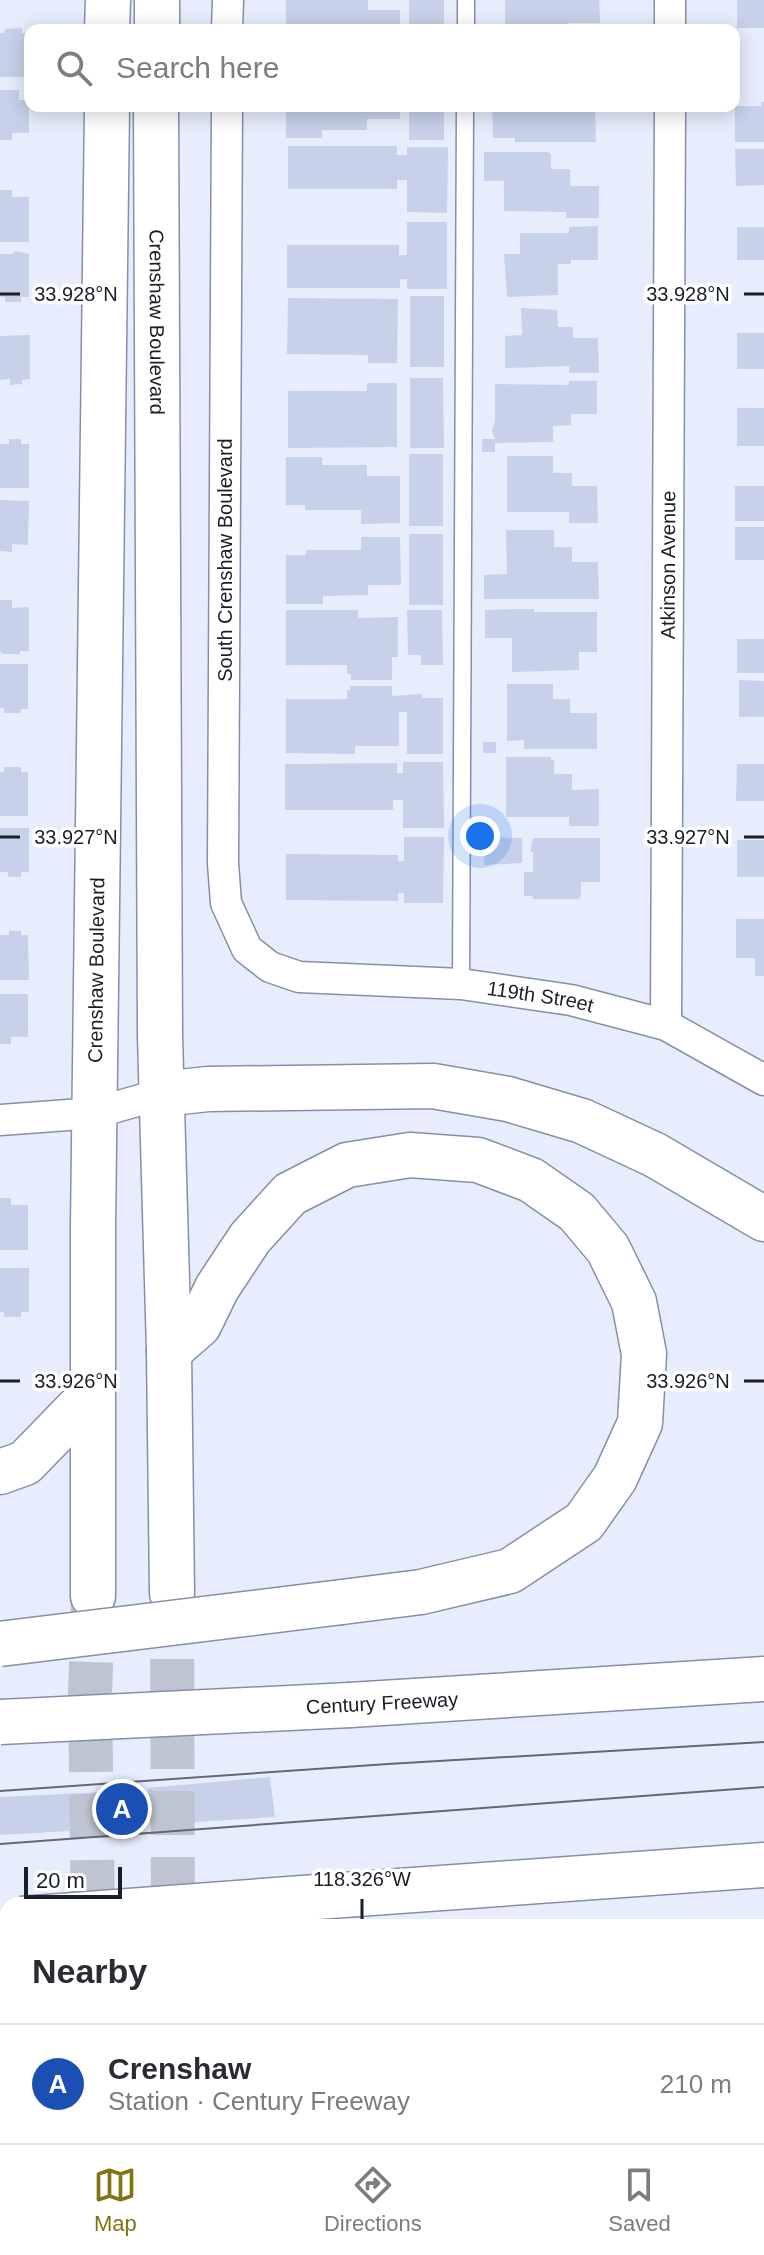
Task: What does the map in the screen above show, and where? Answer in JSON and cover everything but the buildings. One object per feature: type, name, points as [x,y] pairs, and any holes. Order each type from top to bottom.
[{"type":"main road","points":[[107,24],[108,0]]},
{"type":"main road","points":[[157,0],[157,24]]},
{"type":"main road","name":"Crenshaw Boulevard","points":[[93,1596],[92,1394],[107,112]]},
{"type":"main road","name":"Crenshaw Boulevard","points":[[156,112],[161,1094],[172,1593]]},
{"type":"main road","points":[[161,1094],[228,1089],[433,1086],[508,1099],[582,1121],[655,1155],[764,1219]]},
{"type":"main road","points":[[0,1644],[421,1592],[510,1571],[584,1522],[615,1478],[640,1423],[644,1354],[634,1302],[608,1249],[577,1212],[531,1180],[478,1160],[410,1155],[347,1165],[290,1194],[250,1238],[217,1288],[199,1325],[169,1351]]},
{"type":"main road","points":[[0,1472],[25,1463],[92,1394]]},
{"type":"main road","name":"Century Freeway","points":[[0,1722],[350,1705],[764,1679]]},
{"type":"main road","points":[[21,1919],[764,1865]]},
{"type":"main road","points":[[399,1919],[635,1874]]},
{"type":"street","points":[[227,24],[228,0]]},
{"type":"street","points":[[670,0],[670,24]]},
{"type":"street","name":"South Crenshaw Boulevard","points":[[227,112],[223,832],[226,903],[247,949],[270,967],[299,977]]},
{"type":"street","name":"Atkinson Avenue","points":[[666,1025],[670,112]]},
{"type":"street","name":"119th Street","points":[[299,977],[461,984],[571,1000],[666,1025],[764,1080]]},
{"type":"street","points":[[0,1120],[95,1113],[161,1094]]},
{"type":"lane","points":[[466,0],[466,24]]},
{"type":"lane","points":[[461,984],[465,112]]},
{"type":"tunnel","points":[[172,1593],[173,1919]]},
{"type":"tunnel","points":[[93,1596],[90,1696],[93,1919]]},
{"type":"tram line","points":[[0,1791],[764,1742]]},
{"type":"tram line","points":[[0,1844],[764,1787]]},
{"type":"place","name":"Crenshaw","points":[[122,1809]]}]
